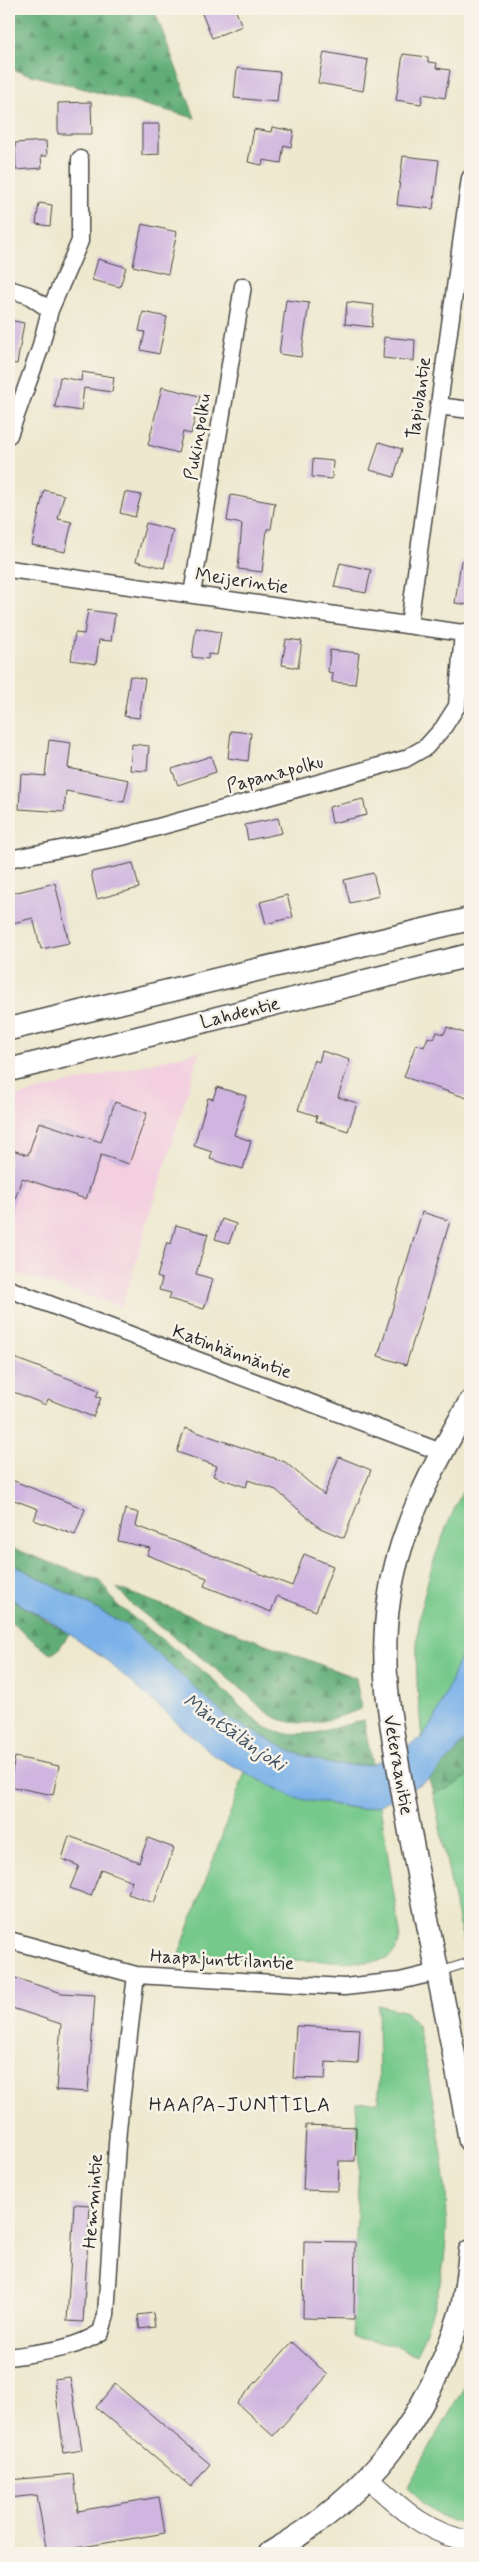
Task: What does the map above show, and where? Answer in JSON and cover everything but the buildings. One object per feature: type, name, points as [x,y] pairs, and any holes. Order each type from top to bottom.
[{"type":"main road","name":"Lahdentie","points":[[9,1029],[470,919]]},
{"type":"main road","name":"Lahdentie","points":[[9,1070],[470,956]]},
{"type":"main road","name":"Veteraanitie","points":[[470,1402],[441,1452],[396,1564],[389,1599],[385,1676],[413,1851],[470,2141]]},
{"type":"main road","points":[[270,2553],[333,2512],[368,2478],[396,2446],[438,2376],[461,2309],[470,2251]]},
{"type":"street","points":[[9,435],[40,349],[50,310],[80,241],[80,159]]},
{"type":"street","name":"Tapiolantie","points":[[409,624],[470,181]]},
{"type":"street","name":"Pukinpolku","points":[[192,594],[243,286]]},
{"type":"street","points":[[9,290],[28,295],[50,310]]},
{"type":"street","points":[[438,406],[470,410]]},
{"type":"street","name":"Meijerintie","points":[[9,569],[466,633]]},
{"type":"street","name":"Papanapolku","points":[[9,859],[122,837],[404,759],[426,747],[443,728],[457,706],[466,633]]},
{"type":"street","name":"Katinhännäntie","points":[[9,1289],[441,1452]]},
{"type":"street","name":"Haapajunttilantie","points":[[9,1940],[136,1976],[344,1987],[400,1981],[437,1972]]},
{"type":"street","name":"Hemmintie","points":[[9,2357],[69,2347],[89,2340],[102,2332],[106,2315],[121,2091],[136,1976]]},
{"type":"street","points":[[368,2478],[408,2515],[428,2528],[454,2538],[470,2541]]},
{"type":"lane","points":[[437,1972],[470,1962]]},
{"type":"shaded area","points":[[200,1051],[122,1307],[9,1271],[9,1098]]},
{"type":"green space","points":[[9,9],[154,9],[195,118],[9,69]]},
{"type":"green space","points":[[470,1476],[470,1633],[435,1719],[422,1738],[417,1643],[423,1599],[443,1536]]},
{"type":"green space","points":[[9,1547],[100,1581],[116,1604],[213,1679],[247,1713],[267,1728],[287,1734],[316,1733],[364,1720],[372,1765],[334,1765],[292,1752],[229,1719],[126,1625],[9,1562]]},
{"type":"green space","points":[[117,1588],[356,1678],[361,1709],[333,1718],[305,1723],[286,1721],[272,1716],[240,1688],[130,1603]]},
{"type":"green space","points":[[9,1598],[69,1634],[58,1650],[50,1654],[9,1621]]},
{"type":"green space","points":[[470,1727],[470,1947],[466,1947],[459,1925],[433,1792],[437,1773],[456,1752]]},
{"type":"green space","points":[[470,1727],[470,1775],[449,1788],[433,1793],[429,1779],[456,1752]]},
{"type":"green space","points":[[245,1772],[294,1798],[361,1809],[380,1805],[400,1934],[394,1953],[385,1959],[366,1962],[178,1957]]},
{"type":"green space","points":[[378,2005],[406,2012],[418,2027],[443,2160],[447,2228],[444,2262],[435,2303],[416,2356],[397,2346],[352,2337],[359,2161],[356,2103],[379,2102]]},
{"type":"green space","points":[[470,2377],[470,2525],[460,2524],[443,2517],[428,2507],[407,2488]]},
{"type":"water","name":"Mäntsälänjoki","points":[[9,1562],[126,1625],[229,1719],[292,1752],[334,1765],[372,1765],[422,1738],[435,1719],[470,1633],[470,1727],[456,1752],[429,1779],[380,1805],[361,1809],[294,1798],[215,1756],[106,1660],[52,1622],[9,1598]]},
{"type":"district","name":"HAAPA-JUNTTILA","points":[[240,2105]]}]
